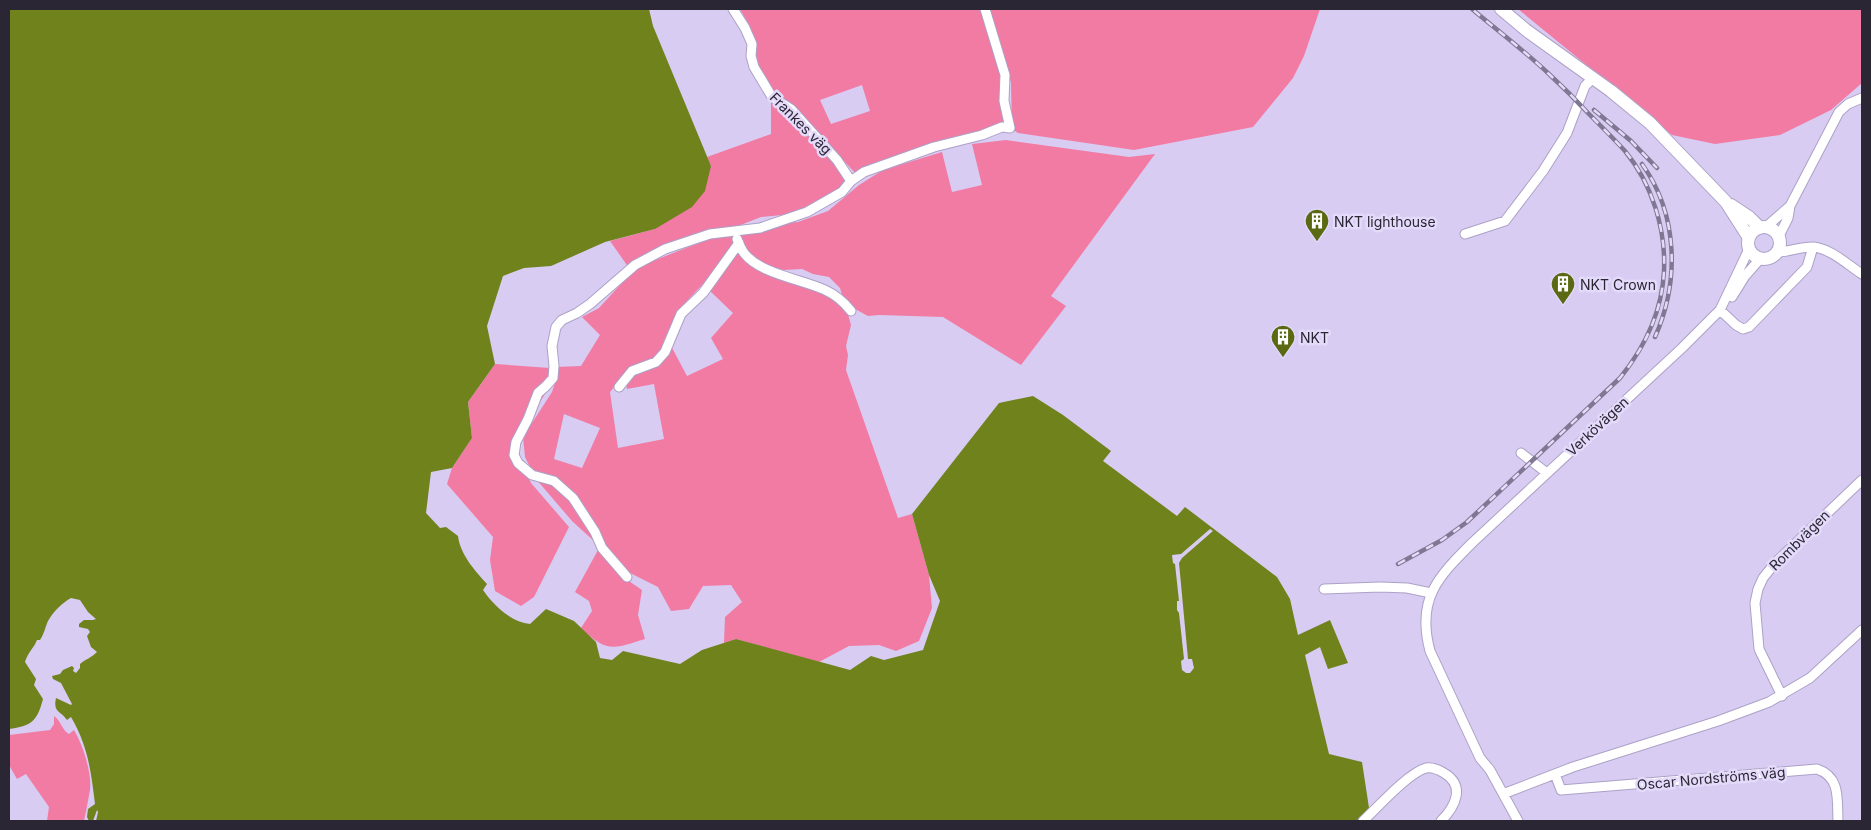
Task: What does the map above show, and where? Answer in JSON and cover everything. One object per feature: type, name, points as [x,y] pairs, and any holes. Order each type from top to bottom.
[{"type":"main road","points":[[1501,9],[1526,30],[1593,78],[1671,142],[1726,202],[1754,255],[1760,259],[1770,258],[1778,252]]},
{"type":"main road","points":[[1726,202],[1763,228],[1773,230],[1779,236]]},
{"type":"main road","name":"Verkövägen","points":[[1749,244],[1753,231],[1763,228]]},
{"type":"main road","name":"Verkövägen","points":[[1778,252],[1779,236]]},
{"type":"street","name":"Frankes väg","points":[[733,9],[752,44],[751,56],[754,67],[772,96],[791,109],[837,160],[852,182]]},
{"type":"street","points":[[627,577],[602,548],[595,532],[573,498],[554,481],[532,475],[518,463],[514,455],[516,442],[528,419],[538,393],[553,378],[552,346],[553,333],[556,327],[562,320],[590,304],[635,265],[665,249],[710,234],[760,228],[807,212],[842,192],[864,172],[934,147],[982,135],[1002,127],[1010,128],[1004,101],[1005,75],[985,9]]},
{"type":"street","points":[[1465,234],[1505,221],[1543,171],[1567,133],[1584,86],[1593,78]]},
{"type":"street","name":"Verkövägen","points":[[1779,236],[1788,218],[1790,206],[1839,112],[1848,104],[1862,98]]},
{"type":"street","name":"Verkövägen","points":[[1763,228],[1790,206]]},
{"type":"street","points":[[734,232],[744,253],[754,262],[770,270],[825,290],[841,300],[852,311]]},
{"type":"street","points":[[619,386],[632,371],[656,362],[665,352],[681,314],[702,293],[739,243]]},
{"type":"street","name":"Verkövägen","points":[[1518,821],[1490,770],[1480,758],[1430,651],[1426,637],[1426,614],[1431,593],[1445,570],[1682,348],[1720,310],[1749,244]]},
{"type":"street","points":[[1778,252],[1813,247],[1835,256],[1862,274]]},
{"type":"street","points":[[1760,259],[1745,276],[1734,295],[1720,310],[1743,329],[1749,326],[1807,267],[1813,247]]},
{"type":"street","points":[[1520,453],[1547,473]]},
{"type":"street","name":"Rombvägen","points":[[1782,696],[1759,649],[1755,603],[1758,589],[1767,572],[1775,563],[1862,480]]},
{"type":"street","points":[[1324,589],[1407,588],[1431,593]]},
{"type":"street","points":[[1503,794],[1555,774],[1749,711],[1782,696],[1810,678],[1862,630]]},
{"type":"street","points":[[1363,821],[1411,777],[1426,768],[1437,769],[1447,774],[1454,781],[1458,792],[1455,803],[1441,821]]},
{"type":"street","name":"Oscar Nordströms väg","points":[[1555,774],[1561,790],[1817,768],[1827,772],[1833,781],[1836,790],[1838,821]]},
{"type":"shaded area","points":[[9,9],[649,9],[653,26],[711,166],[705,191],[692,207],[655,229],[605,242],[551,266],[524,268],[503,276],[487,326],[495,364],[468,402],[472,438],[452,468],[431,472],[426,513],[440,528],[446,527],[458,536],[465,556],[487,584],[483,590],[492,601],[503,612],[523,623],[530,624],[546,609],[574,621],[596,642],[600,658],[612,660],[623,651],[680,664],[702,650],[736,639],[850,670],[871,656],[884,660],[923,650],[940,601],[929,575],[912,514],[999,403],[1033,396],[1063,415],[1111,451],[1103,461],[1177,516],[1185,507],[1277,577],[1290,599],[1298,635],[1330,620],[1348,663],[1328,669],[1320,647],[1305,655],[1329,754],[1362,762],[1371,821],[96,821],[97,810],[93,821],[89,821],[87,817],[88,809],[95,804],[88,759],[71,717],[67,720],[56,709],[56,698],[72,704],[61,683],[53,679],[52,676],[60,674],[63,670],[72,666],[74,668],[73,671],[76,673],[80,668],[80,664],[97,652],[91,647],[87,636],[90,632],[88,629],[79,627],[79,624],[84,620],[96,619],[88,612],[80,600],[71,598],[52,614],[40,640],[37,640],[28,655],[25,662],[36,679],[34,685],[43,699],[38,713],[32,721],[23,726],[9,729]]},
{"type":"shaded area","points":[[740,9],[981,9],[1000,65],[1003,133],[989,133],[856,174],[795,108],[772,91],[757,63],[755,43],[749,25]],"holes":[[[862,85],[870,111],[831,124],[820,100]]]},
{"type":"shaded area","points":[[985,9],[1320,9],[1304,56],[1293,78],[1253,127],[1134,150],[1018,133],[1012,129],[1011,82],[994,39]]},
{"type":"shaded area","points":[[1518,9],[1862,9],[1862,83],[1831,110],[1780,135],[1715,144],[1672,135]]},
{"type":"shaded area","points":[[771,98],[815,137],[835,162],[846,185],[802,213],[761,217],[733,228],[707,233],[629,268],[610,241],[655,229],[711,166],[707,157],[771,134]]},
{"type":"shaded area","points":[[1006,140],[1129,157],[1155,154],[1051,296],[1066,306],[1021,365],[943,317],[868,316],[855,309],[843,298],[840,288],[829,277],[813,274],[802,269],[784,270],[771,267],[758,260],[748,251],[738,235],[765,225],[798,222],[828,211],[859,185],[883,170],[942,152],[952,192],[982,185],[972,144]]},
{"type":"shaded area","points":[[731,234],[735,242],[703,284],[680,308],[661,349],[653,359],[631,367],[610,392],[618,448],[664,439],[654,384],[627,389],[626,382],[631,374],[657,364],[670,344],[687,376],[723,359],[711,338],[733,313],[708,289],[738,248],[742,254],[824,292],[839,302],[847,311],[851,325],[846,346],[848,355],[846,370],[898,518],[912,514],[929,575],[932,608],[919,641],[896,651],[879,645],[849,646],[819,662],[736,639],[724,643],[725,617],[742,602],[731,585],[703,586],[689,609],[671,611],[658,587],[628,572],[572,521],[536,479],[525,457],[523,437],[552,392],[556,380],[556,367],[581,366],[600,335],[582,317],[599,308],[632,272],[640,266],[709,239]],"holes":[[[564,414],[600,428],[582,468],[554,459]]]},
{"type":"shaded area","points":[[495,364],[550,368],[551,379],[547,391],[516,438],[520,459],[531,483],[569,527],[534,597],[521,606],[495,591],[490,560],[493,537],[447,484],[452,468],[472,438],[468,402]]},
{"type":"shaded area","points":[[598,550],[623,577],[642,590],[638,615],[645,639],[618,647],[611,647],[597,642],[581,628],[592,611],[589,601],[575,592]]},
{"type":"shaded area","points":[[54,716],[69,734],[74,730],[86,759],[90,776],[90,790],[84,821],[47,821],[49,807],[26,774],[17,779],[9,765],[9,735],[50,730],[54,724]]},
{"type":"pier","points":[[1210,529],[1213,531],[1182,558],[1179,563],[1188,659],[1192,659],[1194,668],[1190,673],[1186,673],[1182,670],[1181,661],[1184,659],[1179,613],[1177,610],[1177,601],[1179,601],[1175,564],[1173,563],[1172,555],[1181,554]]},
{"type":"railway","points":[[1398,564],[1442,540],[1467,522],[1620,378],[1637,354],[1651,328],[1663,286],[1664,255],[1660,223],[1650,192],[1635,164],[1625,151],[1560,84],[1472,9]]},
{"type":"railway","points":[[1594,110],[1631,141],[1657,168]]},
{"type":"railway","points":[[1642,164],[1654,183],[1663,204],[1669,226],[1671,248],[1669,293],[1655,337]]},
{"type":"place","name":"NKT lighthouse","points":[[1317,242]]},
{"type":"place","name":"NKT Crown","points":[[1563,305]]},
{"type":"place","name":"NKT","points":[[1283,358]]}]
